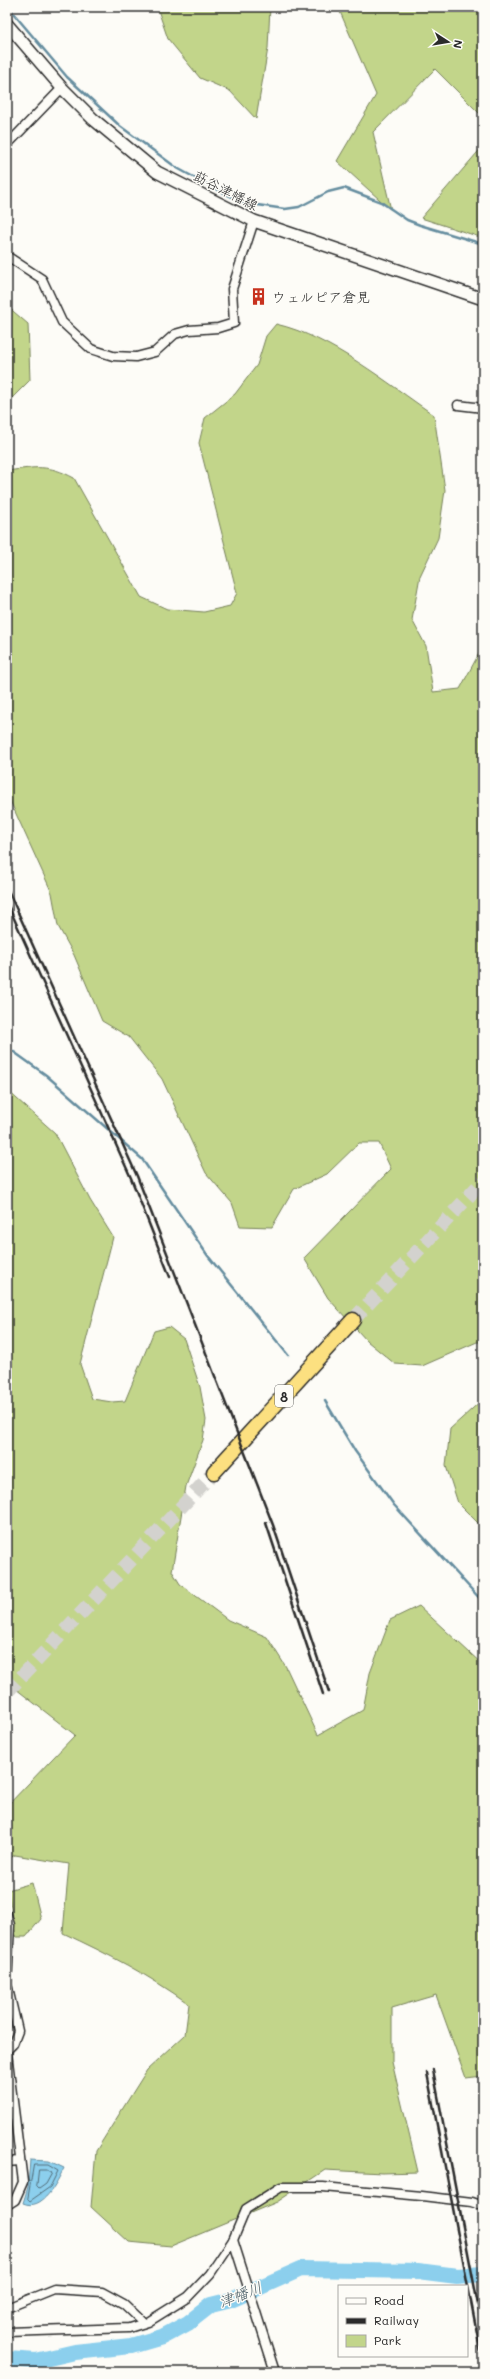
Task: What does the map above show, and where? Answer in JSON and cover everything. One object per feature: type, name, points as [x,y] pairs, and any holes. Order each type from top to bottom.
[{"type":"highway","name":"8","points":[[214,1472],[353,1320]]},
{"type":"main road","name":"莇谷津幡線","points":[[7,24],[62,88],[92,119],[157,172],[254,221],[483,299]]},
{"type":"street","points":[[7,145],[62,88]]},
{"type":"street","points":[[7,256],[42,279],[62,322],[91,349],[113,356],[136,357],[155,352],[175,334],[200,328],[218,328],[234,323],[232,289],[254,221]]},
{"type":"street","points":[[458,405],[483,408]]},
{"type":"street","points":[[7,1915],[10,1925],[7,1984],[18,2031],[13,2044],[7,2050]]},
{"type":"street","points":[[7,2053],[9,2087],[23,2182],[15,2200],[7,2205]]},
{"type":"street","points":[[7,2162],[20,2161]]},
{"type":"street","points":[[7,2332],[129,2328],[144,2323],[188,2297],[210,2274],[233,2240],[246,2209],[281,2187],[323,2187],[422,2196],[472,2202],[483,2206]]},
{"type":"street","points":[[233,2240],[275,2372]]},
{"type":"street","points":[[7,2308],[54,2289],[102,2292],[124,2304],[144,2323]]},
{"type":"green space","points":[[157,7],[270,7],[268,48],[256,119],[230,91],[200,78],[168,39]]},
{"type":"green space","points":[[338,7],[483,7],[483,117],[435,69],[373,132],[391,210],[337,161],[376,95]]},
{"type":"green space","points":[[483,146],[483,238],[421,218]]},
{"type":"green space","points":[[7,306],[28,324],[30,380],[7,403]]},
{"type":"green space","points":[[276,324],[297,330],[338,350],[358,362],[434,415],[445,490],[438,538],[420,576],[412,620],[426,646],[433,692],[460,689],[483,646],[483,1342],[477,1342],[422,1366],[395,1364],[367,1341],[328,1298],[304,1258],[391,1169],[379,1143],[359,1143],[327,1174],[294,1189],[272,1227],[240,1226],[232,1203],[206,1173],[162,1079],[129,1037],[102,1021],[74,955],[58,926],[52,893],[7,794],[7,471],[26,468],[42,468],[57,470],[74,478],[141,597],[167,609],[204,612],[230,606],[237,593],[199,443],[205,418],[235,394],[257,365],[266,336]]},
{"type":"green space","points":[[7,1090],[55,1133],[90,1200],[113,1237],[80,1364],[92,1399],[112,1402],[125,1401],[154,1331],[169,1327],[184,1339],[200,1387],[206,1420],[203,1440],[186,1486],[172,1571],[180,1584],[228,1620],[267,1637],[286,1667],[318,1735],[363,1710],[370,1673],[390,1620],[419,1606],[483,1665],[483,2076],[466,2078],[436,1995],[392,2008],[392,2062],[418,2172],[382,2173],[325,2170],[277,2202],[171,2246],[129,2242],[91,2207],[96,2151],[147,2070],[185,2035],[189,2004],[174,1993],[128,1966],[63,1933],[69,1864],[15,1855],[7,1860],[7,1806],[75,1735],[7,1682]]},
{"type":"green space","points":[[483,1399],[483,1528],[458,1503],[446,1466],[450,1429]]},
{"type":"green space","points":[[32,1883],[41,1919],[26,1937],[16,1937],[8,1890]]},
{"type":"water","points":[[30,2160],[49,2161],[64,2168],[53,2188],[43,2200],[30,2205],[23,2203],[28,2187]]},
{"type":"waterway","points":[[8,7],[67,77],[120,126],[177,168],[244,203],[285,209],[299,207],[328,192],[344,188],[381,202],[407,220],[483,244]]},
{"type":"waterway","points":[[7,1047],[46,1075],[142,1159],[208,1256],[288,1355]]},
{"type":"waterway","points":[[325,1401],[355,1451],[394,1505],[483,1602]]},
{"type":"waterway","name":"津幡川","points":[[7,2359],[36,2361],[75,2352],[131,2346],[162,2337],[188,2323],[211,2305],[231,2300],[301,2269],[418,2271],[457,2276],[483,2274]]},
{"type":"tunnel","points":[[353,1320],[483,1181]]},
{"type":"tunnel","points":[[7,1692],[214,1472]]},
{"type":"railway","points":[[7,888],[137,1176],[273,1525],[329,1692]]},
{"type":"railway","points":[[7,903],[131,1178],[170,1277]]},
{"type":"railway","points":[[266,1523],[323,1694]]},
{"type":"railway","points":[[433,2070],[483,2331]]},
{"type":"railway","points":[[427,2073],[468,2285]]},
{"type":"railway","points":[[468,2286],[483,2364]]},
{"type":"place","name":"ウェルピア倉見","points":[[259,296]]}]
